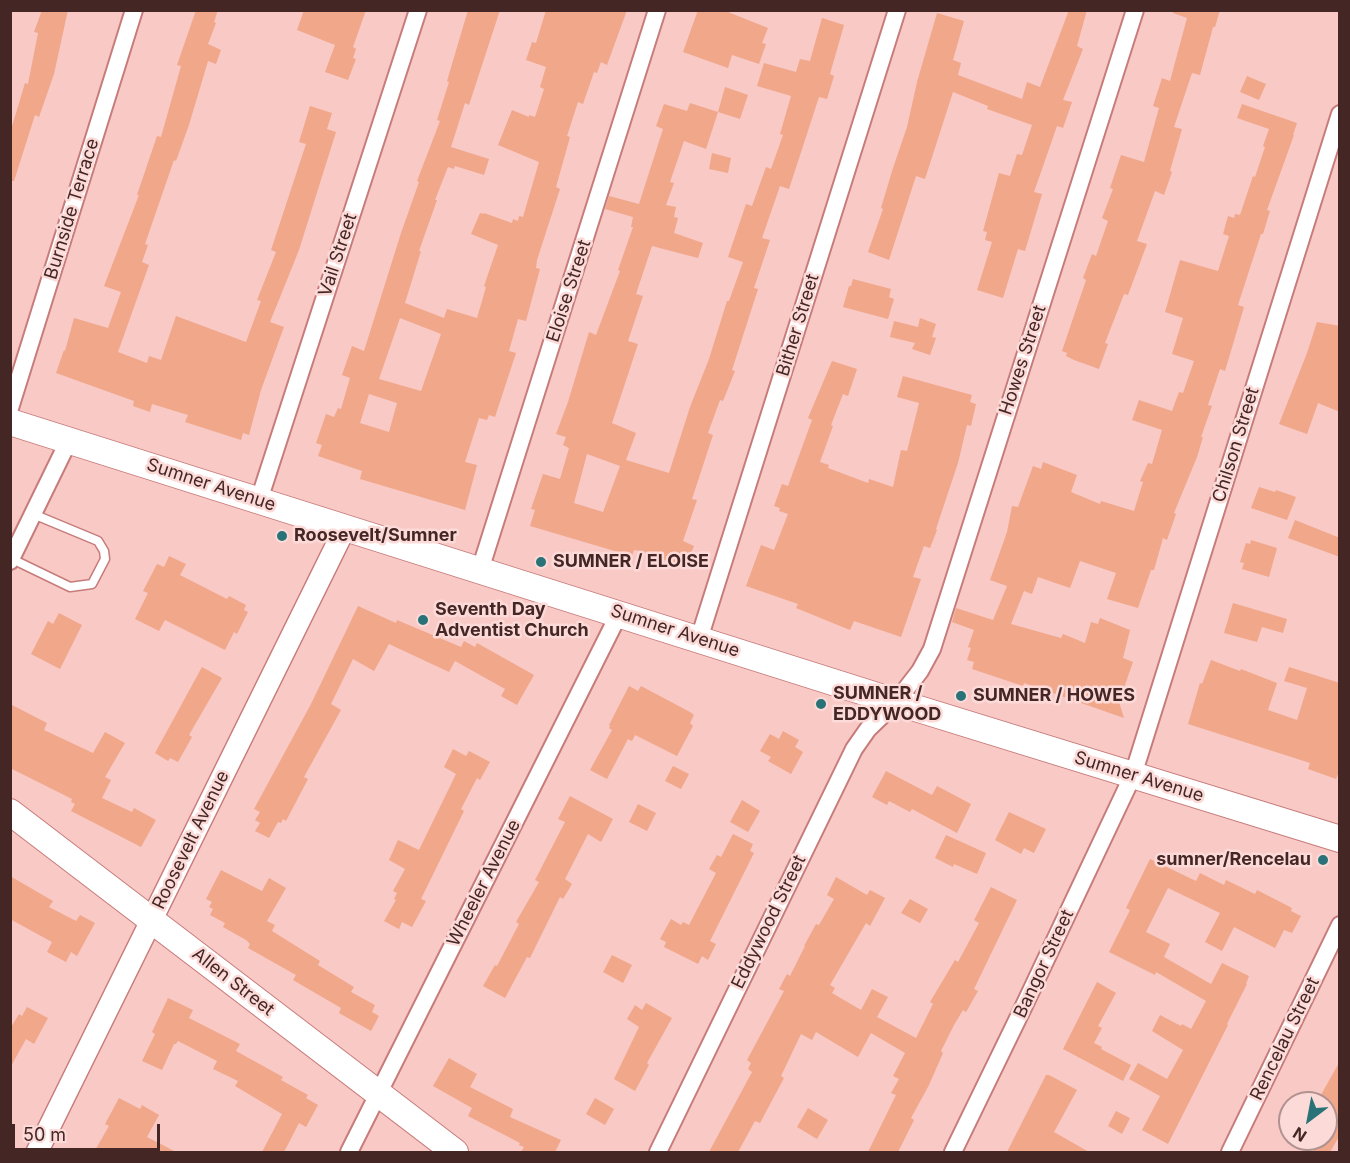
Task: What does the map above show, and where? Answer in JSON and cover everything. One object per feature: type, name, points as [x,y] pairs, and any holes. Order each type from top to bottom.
[{"type":"main road","name":"Sumner Avenue","points":[[10,422],[896,702],[1340,839]]},
{"type":"main road","name":"Allen Street","points":[[10,812],[455,1152]]},
{"type":"street","name":"Burnside Terrace","points":[[10,408],[134,10]]},
{"type":"street","name":"Vail Street","points":[[258,500],[418,10]]},
{"type":"street","name":"Eloise Street","points":[[480,570],[657,10]]},
{"type":"street","name":"Bither Street","points":[[699,639],[897,10]]},
{"type":"street","name":"Howes Street","points":[[896,702],[920,671],[932,650],[1135,10]]},
{"type":"street","name":"Chilson Street","points":[[1133,775],[1340,114]]},
{"type":"street","points":[[11,560],[69,440]]},
{"type":"street","name":"Roosevelt Avenue","points":[[37,1152],[345,528]]},
{"type":"street","name":"Wheeler Avenue","points":[[349,1152],[619,614]]},
{"type":"street","name":"Eddywood Street","points":[[658,1152],[854,749],[868,729],[896,702]]},
{"type":"street","name":"Bangor Street","points":[[952,1152],[1133,775]]},
{"type":"street","name":"Rencelau Street","points":[[1230,1152],[1340,925]]},
{"type":"lane","points":[[11,560],[70,587],[92,584],[105,559],[104,551],[98,541],[33,514]]},
{"type":"building","points":[[42,10],[68,10],[54,74],[39,117],[35,115],[14,181],[10,181],[10,133],[25,83],[28,84],[38,33],[34,32]]},
{"type":"building","points":[[196,10],[218,10],[208,44],[221,50],[216,64],[208,61],[189,125],[176,161],[174,160],[145,244],[148,245],[142,262],[149,265],[118,352],[147,363],[149,356],[161,360],[176,316],[246,342],[261,301],[257,300],[276,252],[271,250],[306,144],[299,142],[310,106],[332,113],[327,129],[336,132],[299,250],[270,322],[284,327],[261,390],[249,435],[243,433],[241,440],[185,422],[188,415],[152,404],[150,412],[133,406],[134,401],[56,373],[74,318],[108,328],[121,292],[104,286],[139,195],[137,195],[157,136],[161,137],[181,66],[177,65]]},
{"type":"building","points":[[304,10],[366,10],[353,47],[356,49],[353,58],[356,59],[348,80],[325,72],[335,45],[297,30]]},
{"type":"building","points":[[468,10],[500,10],[469,105],[465,103],[451,147],[489,159],[484,175],[455,166],[454,169],[448,167],[435,200],[437,200],[419,251],[421,251],[405,303],[444,318],[447,309],[477,318],[486,287],[484,286],[498,245],[471,234],[480,213],[512,223],[513,219],[518,221],[519,216],[523,217],[539,162],[498,145],[512,110],[535,117],[544,89],[540,87],[546,67],[526,60],[532,42],[536,43],[546,10],[627,10],[607,65],[601,62],[597,73],[594,72],[583,104],[578,102],[567,136],[570,137],[556,187],[560,189],[537,260],[536,268],[540,269],[526,321],[518,319],[509,351],[516,353],[495,417],[489,415],[487,420],[479,418],[465,462],[477,465],[465,510],[360,479],[362,471],[318,456],[322,445],[316,443],[326,414],[334,417],[338,408],[341,409],[350,378],[342,375],[352,346],[364,351],[419,182],[417,181],[440,121],[437,120],[449,82],[447,81]],"holes":[[[400,318],[441,334],[421,391],[379,379]],[[369,394],[397,403],[389,432],[360,423]]]},
{"type":"building","points":[[698,10],[723,10],[768,28],[762,43],[766,44],[759,64],[732,55],[728,68],[683,52]]},
{"type":"building","points":[[1069,10],[1087,10],[1077,46],[1083,49],[1063,100],[1072,102],[1063,128],[1057,126],[1034,192],[1042,194],[1025,251],[1018,249],[1003,298],[977,290],[992,242],[985,240],[987,232],[983,231],[999,173],[1010,176],[1017,154],[1022,155],[1032,125],[987,109],[988,106],[953,92],[925,179],[916,176],[889,260],[868,252],[907,127],[937,13],[964,21],[953,60],[961,63],[958,75],[1022,99],[1027,82],[1040,87]]},
{"type":"building","points":[[1173,10],[1220,10],[1200,75],[1192,73],[1174,127],[1182,129],[1170,171],[1172,172],[1164,195],[1155,191],[1137,241],[1147,244],[1128,295],[1124,294],[1105,343],[1108,344],[1099,369],[1074,360],[1062,351],[1086,280],[1083,278],[1092,254],[1096,256],[1108,221],[1102,218],[1113,189],[1110,188],[1121,155],[1144,162],[1159,108],[1153,106],[1162,78],[1170,81],[1187,18],[1173,13]]},
{"type":"building","points":[[822,18],[844,25],[830,74],[834,76],[827,99],[819,97],[789,189],[780,186],[762,238],[770,240],[754,288],[758,289],[732,370],[735,371],[723,401],[720,400],[708,433],[713,435],[692,499],[697,500],[683,541],[694,546],[685,568],[641,551],[634,550],[631,558],[530,526],[535,510],[531,509],[543,474],[560,479],[569,448],[563,445],[566,437],[556,434],[589,332],[596,335],[620,271],[618,270],[633,227],[631,227],[633,217],[605,209],[609,196],[639,204],[663,129],[656,126],[664,104],[687,111],[690,103],[718,112],[706,149],[684,141],[670,182],[674,183],[666,205],[676,207],[674,217],[678,218],[674,233],[703,243],[698,258],[652,246],[636,294],[643,296],[628,341],[638,344],[612,423],[636,433],[626,460],[669,473],[727,301],[729,301],[743,262],[728,257],[746,204],[752,206],[766,167],[771,169],[783,135],[780,134],[791,96],[757,86],[764,63],[796,72],[800,59],[810,61]],"holes":[[[587,454],[620,466],[603,512],[574,503]]]},
{"type":"building","points":[[1247,76],[1266,84],[1259,100],[1240,92]]},
{"type":"building","points":[[725,87],[748,95],[740,119],[718,112]]},
{"type":"building","points":[[1242,104],[1297,123],[1267,210],[1270,211],[1263,234],[1261,234],[1238,305],[1244,307],[1225,371],[1220,369],[1208,405],[1212,406],[1201,437],[1203,437],[1197,457],[1174,513],[1176,514],[1167,540],[1163,538],[1154,570],[1151,570],[1138,608],[1107,599],[1116,573],[1080,561],[1070,588],[1038,577],[1032,594],[1024,591],[1011,624],[1061,638],[1063,634],[1085,643],[1091,622],[1098,624],[1100,618],[1130,630],[1123,658],[1133,662],[1119,702],[1124,718],[1024,683],[1023,686],[972,669],[974,662],[967,660],[971,648],[968,647],[974,630],[952,622],[956,608],[993,620],[1007,586],[990,580],[1007,532],[1012,506],[1018,507],[1033,466],[1041,469],[1043,462],[1077,475],[1071,492],[1100,504],[1101,501],[1134,511],[1143,482],[1140,481],[1148,463],[1152,464],[1162,430],[1132,420],[1139,400],[1172,411],[1179,392],[1183,393],[1194,361],[1172,354],[1183,318],[1165,312],[1180,260],[1218,271],[1229,236],[1223,234],[1228,216],[1234,218],[1235,214],[1240,215],[1265,147],[1263,146],[1269,129],[1237,118]]},
{"type":"building","points":[[712,153],[731,158],[728,173],[709,169]]},
{"type":"building","points":[[853,279],[891,289],[889,297],[894,299],[888,319],[843,307]]},
{"type":"building","points":[[920,318],[936,324],[932,337],[936,338],[930,355],[912,349],[915,343],[890,337],[894,321],[918,327]]},
{"type":"building","points":[[1317,322],[1340,326],[1340,412],[1318,403],[1307,434],[1279,424]]},
{"type":"building","points":[[832,361],[857,369],[848,396],[843,394],[820,462],[829,465],[828,468],[868,483],[869,479],[893,487],[901,450],[907,451],[919,403],[897,397],[903,376],[972,395],[970,402],[976,404],[971,426],[967,425],[937,530],[930,548],[924,546],[913,577],[921,579],[901,637],[854,621],[850,630],[796,608],[798,604],[746,586],[761,545],[774,550],[788,514],[779,511],[780,508],[774,506],[782,484],[788,486],[812,420],[808,418]]},
{"type":"building","points":[[1259,487],[1296,497],[1287,520],[1251,508]]},
{"type":"building","points":[[1295,520],[1340,538],[1340,557],[1288,538]]},
{"type":"building","points":[[1251,540],[1277,548],[1269,577],[1242,569],[1244,563],[1240,562],[1246,543],[1250,544]]},
{"type":"building","points":[[169,556],[186,564],[180,575],[227,599],[229,596],[246,605],[244,610],[248,612],[237,634],[234,632],[225,650],[165,620],[159,631],[135,619],[148,593],[143,591],[157,564],[164,567]]},
{"type":"building","points":[[1233,603],[1287,619],[1283,633],[1262,627],[1257,642],[1224,633]]},
{"type":"building","points":[[358,606],[461,647],[464,641],[475,647],[477,643],[534,675],[517,705],[501,696],[505,689],[455,661],[449,672],[389,644],[374,671],[353,659],[331,704],[341,710],[304,777],[308,779],[286,821],[283,819],[281,823],[278,822],[269,838],[255,831],[260,823],[255,820],[260,812],[254,809],[311,704]]},
{"type":"building","points":[[59,613],[82,625],[60,669],[31,654],[48,621],[53,624]]},
{"type":"building","points":[[1211,660],[1277,683],[1268,710],[1297,720],[1307,688],[1284,681],[1289,667],[1340,683],[1340,769],[1336,779],[1308,769],[1310,763],[1188,724],[1200,683],[1202,684]]},
{"type":"building","points":[[202,667],[222,678],[189,735],[192,737],[178,762],[170,758],[168,761],[155,753]]},
{"type":"building","points":[[629,686],[638,691],[641,686],[690,712],[694,715],[690,723],[693,726],[677,756],[635,735],[632,741],[628,739],[607,779],[590,770],[612,730],[609,725]]},
{"type":"building","points":[[10,704],[47,723],[44,730],[93,753],[105,732],[125,743],[105,777],[111,780],[102,798],[132,812],[134,808],[156,820],[141,847],[71,811],[75,804],[71,802],[72,799],[10,768]]},
{"type":"building","points":[[783,731],[799,740],[795,747],[803,752],[791,774],[768,761],[771,757],[760,751],[770,734],[779,739]]},
{"type":"building","points":[[453,749],[466,756],[469,751],[490,762],[480,780],[477,778],[461,809],[464,811],[421,899],[426,901],[412,927],[402,922],[399,929],[384,921],[396,900],[394,899],[397,893],[393,891],[405,869],[389,860],[398,840],[419,850],[456,774],[444,767]]},
{"type":"building","points":[[673,766],[689,774],[681,789],[665,781]]},
{"type":"building","points":[[886,771],[932,795],[937,786],[971,804],[957,833],[912,809],[910,812],[889,801],[887,805],[872,797]]},
{"type":"building","points":[[570,796],[613,819],[601,842],[588,834],[565,879],[572,884],[563,899],[560,897],[530,958],[527,957],[505,998],[483,986],[495,965],[497,966],[519,924],[516,922],[539,882],[535,880],[565,822],[558,819]]},
{"type":"building","points":[[742,800],[760,811],[748,832],[730,822]]},
{"type":"building","points":[[638,804],[656,813],[647,831],[629,822]]},
{"type":"building","points":[[1009,812],[1046,829],[1034,853],[1024,848],[1021,854],[995,840]]},
{"type":"building","points":[[733,834],[753,844],[750,851],[754,853],[710,941],[716,944],[708,960],[702,956],[698,964],[664,947],[666,942],[660,939],[671,919],[681,925],[683,922],[689,925],[716,873],[709,869],[717,855],[721,857]]},
{"type":"building","points":[[946,835],[986,853],[977,874],[954,864],[953,867],[935,858]]},
{"type":"building","points":[[1150,859],[1196,881],[1200,873],[1224,885],[1226,880],[1255,894],[1257,890],[1292,908],[1291,911],[1301,916],[1292,933],[1284,930],[1275,948],[1234,927],[1222,951],[1205,942],[1220,913],[1168,888],[1146,932],[1170,944],[1164,957],[1211,984],[1222,963],[1249,976],[1228,1025],[1168,1144],[1142,1130],[1160,1096],[1129,1079],[1138,1063],[1167,1079],[1183,1050],[1152,1031],[1160,1015],[1191,1029],[1206,1001],[1156,972],[1155,975],[1109,952],[1130,910],[1126,908]]},
{"type":"building","points":[[221,870],[262,891],[269,878],[286,888],[267,921],[275,925],[272,931],[320,961],[318,965],[354,987],[351,992],[375,1005],[372,1012],[379,1016],[371,1031],[339,1013],[341,1008],[293,980],[296,975],[248,948],[250,944],[246,940],[223,927],[225,923],[210,915],[213,909],[209,907],[212,902],[206,899]]},
{"type":"building","points":[[10,876],[53,901],[49,907],[76,921],[80,915],[95,923],[77,956],[71,952],[66,962],[47,952],[52,942],[10,919]]},
{"type":"building","points":[[836,877],[867,895],[870,890],[885,898],[870,926],[866,923],[830,985],[835,988],[832,993],[861,1010],[872,989],[888,997],[877,1017],[916,1038],[933,1004],[930,1002],[955,960],[958,962],[979,923],[974,920],[991,887],[1017,900],[974,989],[978,991],[966,1012],[963,1010],[941,1051],[943,1053],[911,1118],[914,1120],[898,1152],[868,1152],[896,1095],[891,1093],[899,1079],[893,1076],[905,1053],[871,1033],[858,1057],[816,1032],[812,1040],[801,1034],[781,1076],[784,1078],[760,1123],[755,1121],[738,1152],[709,1152],[752,1072],[748,1069],[751,1063],[747,1060],[784,991],[779,989],[787,974],[790,976],[816,924],[819,925],[834,899],[827,895]]},
{"type":"building","points":[[910,899],[928,909],[920,923],[901,913]]},
{"type":"building","points":[[612,955],[632,965],[623,983],[603,972]]},
{"type":"building","points":[[1097,982],[1116,993],[1098,1026],[1102,1028],[1094,1043],[1131,1065],[1123,1081],[1063,1049]]},
{"type":"building","points":[[168,998],[193,1010],[189,1018],[240,1044],[236,1051],[283,1077],[281,1080],[308,1095],[306,1098],[318,1105],[306,1127],[299,1123],[284,1152],[262,1152],[282,1114],[235,1086],[238,1081],[213,1069],[217,1061],[178,1041],[174,1044],[162,1070],[142,1061],[155,1034],[152,1032]]},
{"type":"building","points":[[646,1003],[672,1018],[647,1063],[649,1065],[635,1091],[614,1079],[639,1027],[627,1019],[635,1005],[642,1010]]},
{"type":"building","points":[[27,1007],[48,1018],[34,1044],[26,1039],[10,1068],[10,1029],[19,1014],[22,1016]]},
{"type":"building","points":[[449,1058],[477,1074],[470,1087],[513,1109],[510,1117],[561,1140],[555,1152],[521,1152],[524,1147],[519,1145],[520,1143],[468,1116],[472,1108],[433,1086]]},
{"type":"building","points":[[1340,1061],[1340,1135],[1338,1138],[1338,1091],[1323,1091]]},
{"type":"building","points":[[1046,1075],[1077,1090],[1054,1132],[1089,1152],[1007,1152]]},
{"type":"building","points":[[119,1098],[140,1109],[142,1105],[159,1115],[147,1137],[176,1152],[94,1152],[109,1126],[105,1124]]},
{"type":"building","points":[[595,1098],[614,1109],[605,1125],[586,1114]]},
{"type":"building","points":[[808,1108],[828,1120],[817,1139],[797,1127]]},
{"type":"building","points":[[1116,1111],[1130,1118],[1122,1134],[1108,1126]]},
{"type":"place","name":"Roosevelt/Sumner","points":[[282,536]]},
{"type":"place","name":"SUMNER / ELOISE","points":[[541,562]]},
{"type":"place","name":"Seventh Day Adventist Church","points":[[423,620]]},
{"type":"place","name":"SUMNER / HOWES","points":[[961,696]]},
{"type":"place","name":"SUMNER / EDDYWOOD","points":[[821,704]]},
{"type":"place","name":"sumner/Rencelau","points":[[1323,860]]}]
